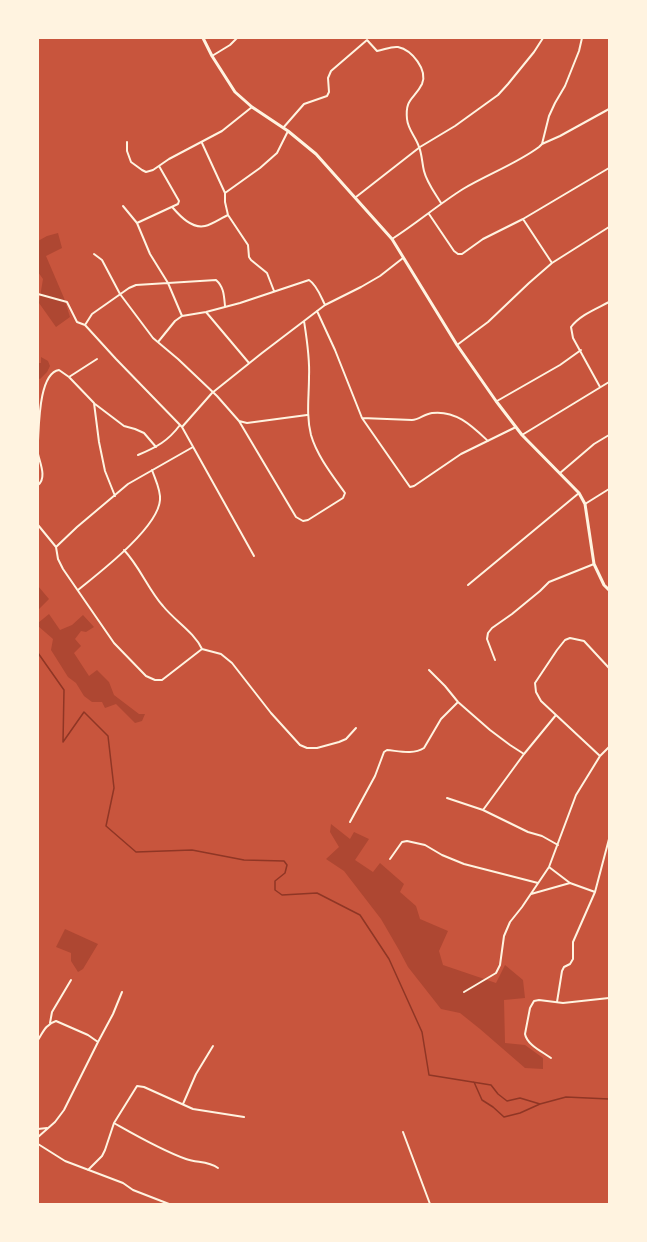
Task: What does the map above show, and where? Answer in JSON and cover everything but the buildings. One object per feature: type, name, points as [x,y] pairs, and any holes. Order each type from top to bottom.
[{"type":"street","points":[[203,38],[212,56],[235,92],[252,107],[288,131],[316,154],[392,239],[457,345],[496,401],[522,435],[579,493],[585,504],[594,564],[604,585],[609,590]]},
{"type":"street","points":[[212,56],[230,45],[237,38]]},
{"type":"street","points":[[356,197],[420,147],[455,126],[498,94],[534,52],[543,38]]},
{"type":"street","points":[[542,144],[549,116],[565,86],[579,51],[582,38]]},
{"type":"street","points":[[283,128],[304,104],[327,96],[329,92],[328,78],[330,72],[367,39],[377,52],[396,47],[403,49],[410,53],[417,61],[422,72],[423,80],[422,85],[408,103],[406,108],[407,121],[409,128],[420,147],[426,179],[441,203]]},
{"type":"street","points":[[128,142],[129,157],[132,162],[146,172],[153,170],[170,159],[222,131],[252,107]]},
{"type":"street","points":[[392,239],[429,214],[441,203],[465,188],[533,151],[542,144],[560,136],[609,109]]},
{"type":"street","points":[[225,193],[260,168],[277,153],[288,131]]},
{"type":"street","points":[[202,143],[225,193],[225,202],[228,215],[248,245],[249,257],[267,274],[274,291]]},
{"type":"street","points":[[137,223],[178,204],[179,201],[159,166]]},
{"type":"street","points":[[429,214],[454,251],[458,254],[462,254],[468,251],[483,238],[523,220],[609,168]]},
{"type":"street","points":[[123,206],[137,223],[150,254],[168,283],[182,316]]},
{"type":"street","points":[[172,207],[184,220],[194,225],[201,226],[206,226],[228,215]]},
{"type":"street","points":[[523,220],[552,263]]},
{"type":"street","points":[[457,345],[488,322],[552,263],[609,227]]},
{"type":"street","points":[[94,254],[102,260],[120,294],[149,334],[217,396],[239,421],[296,517],[303,521],[337,503],[343,498],[345,493],[325,465],[311,436],[307,415],[309,364],[304,321]]},
{"type":"street","points":[[138,455],[164,443],[212,392],[325,305],[380,276],[403,258]]},
{"type":"street","points":[[85,325],[92,314],[129,288],[136,285],[216,280],[223,290],[225,306]]},
{"type":"street","points":[[158,342],[175,321],[182,316],[206,312],[240,303],[309,280],[316,287],[325,305]]},
{"type":"street","points":[[38,294],[67,302],[77,322],[85,325],[116,360],[181,426],[254,556]]},
{"type":"street","points":[[600,387],[581,350],[573,338],[571,327],[586,314],[609,302]]},
{"type":"street","points":[[317,311],[335,350],[362,418],[410,486],[414,486],[461,454],[516,427]]},
{"type":"street","points":[[206,312],[249,363]]},
{"type":"street","points":[[496,401],[560,365],[581,350]]},
{"type":"street","points":[[69,377],[97,359]]},
{"type":"street","points":[[38,441],[44,386],[55,370],[59,370],[69,377],[94,404],[124,426],[144,433],[156,447]]},
{"type":"street","points":[[522,435],[609,382]]},
{"type":"street","points":[[94,404],[106,471],[115,496]]},
{"type":"street","points":[[362,418],[417,420],[431,413],[450,414],[472,425],[488,441]]},
{"type":"street","points":[[239,421],[247,423],[307,415]]},
{"type":"street","points":[[560,473],[594,444],[609,435]]},
{"type":"street","points":[[56,547],[128,484],[193,447]]},
{"type":"street","points":[[38,454],[43,478],[41,483],[38,485]]},
{"type":"street","points":[[78,590],[99,574],[148,527],[153,519],[160,501],[160,493],[152,470]]},
{"type":"street","points":[[585,504],[609,489]]},
{"type":"street","points":[[468,585],[579,493]]},
{"type":"street","points":[[38,525],[56,547],[58,559],[63,569],[114,643],[146,676],[155,680],[162,680],[202,649]]},
{"type":"street","points":[[124,550],[137,565],[153,594],[163,606],[196,639],[202,649],[221,654],[232,663],[271,713],[300,745],[307,748],[317,748],[339,742],[346,739],[356,728]]},
{"type":"street","points":[[495,660],[487,639],[488,633],[492,628],[512,614],[549,582],[594,564]]},
{"type":"street","points":[[600,756],[538,697],[535,683],[557,650],[565,640],[570,638],[584,641],[609,668]]},
{"type":"street","points":[[429,670],[446,686],[458,702],[505,742],[524,754]]},
{"type":"street","points":[[350,822],[375,776],[384,752],[386,750],[411,752],[419,751],[424,748],[441,719],[458,702]]},
{"type":"street","points":[[483,810],[524,754],[556,715]]},
{"type":"street","points":[[464,992],[496,973],[500,965],[504,936],[510,922],[549,867],[576,795],[600,756],[609,747]]},
{"type":"street","points":[[447,798],[483,810],[528,832],[542,836],[558,845]]},
{"type":"street","points":[[557,1002],[562,971],[564,967],[570,964],[573,959],[574,942],[595,892],[609,839]]},
{"type":"street","points":[[390,859],[402,842],[406,841],[425,845],[442,855],[464,864],[538,883]]},
{"type":"street","points":[[604,856],[609,855]]},
{"type":"street","points":[[549,867],[570,883],[595,892]]},
{"type":"street","points":[[531,894],[570,883]]},
{"type":"street","points":[[38,1040],[50,1022],[52,1012],[71,980]]},
{"type":"street","points":[[38,1137],[64,1110],[122,992]]},
{"type":"street","points":[[551,1058],[526,1038],[525,1034],[530,1008],[534,1001],[539,1000],[563,1004],[609,998]]},
{"type":"street","points":[[50,1022],[56,1021],[88,1034],[98,1042]]},
{"type":"street","points":[[183,1104],[196,1074],[213,1046]]},
{"type":"street","points":[[88,1170],[102,1156],[114,1123],[137,1086],[144,1087],[193,1108],[244,1118]]},
{"type":"street","points":[[114,1123],[186,1159],[212,1164],[218,1168]]},
{"type":"street","points":[[38,1129],[48,1128]]},
{"type":"street","points":[[403,1132],[430,1204]]},
{"type":"street","points":[[38,1144],[65,1161],[123,1183],[133,1190],[169,1204]]},
{"type":"shaded area","points":[[58,233],[62,248],[46,256],[64,298],[70,317],[56,327],[39,303],[43,279],[38,272],[38,241],[47,236]]},
{"type":"shaded area","points":[[41,357],[48,361],[50,366],[47,372],[40,379],[38,378],[38,363],[41,363]]},
{"type":"shaded area","points":[[38,586],[49,599],[38,610]]},
{"type":"shaded area","points":[[49,614],[60,630],[72,625],[83,615],[94,627],[86,632],[81,631],[75,639],[81,646],[74,653],[89,676],[97,670],[109,682],[114,695],[139,714],[145,714],[142,721],[135,723],[116,704],[105,708],[102,702],[92,702],[84,696],[76,683],[68,677],[51,650],[53,639],[38,626],[38,623]]},
{"type":"shaded area","points":[[331,824],[350,839],[354,832],[369,839],[355,860],[373,872],[380,863],[404,884],[400,892],[416,906],[420,919],[448,931],[439,951],[443,965],[496,983],[505,965],[523,980],[525,998],[504,1000],[505,1043],[525,1045],[543,1058],[543,1069],[525,1068],[460,1013],[441,1009],[408,967],[381,919],[344,871],[326,859],[339,847],[330,832]]},
{"type":"shaded area","points":[[65,929],[98,944],[83,969],[78,972],[71,961],[71,953],[56,947]]},
{"type":"waterway","points":[[38,653],[64,690],[63,742],[84,712],[108,736],[114,788],[106,826],[136,852],[192,850],[244,860],[284,861],[287,865],[285,873],[275,881],[275,890],[282,895],[317,893],[360,915],[389,959],[422,1032],[429,1075],[491,1085],[498,1094],[507,1101],[520,1098],[540,1104],[566,1097],[609,1099]]},
{"type":"waterway","points":[[474,1082],[482,1100],[504,1117],[520,1113],[540,1104]]}]
